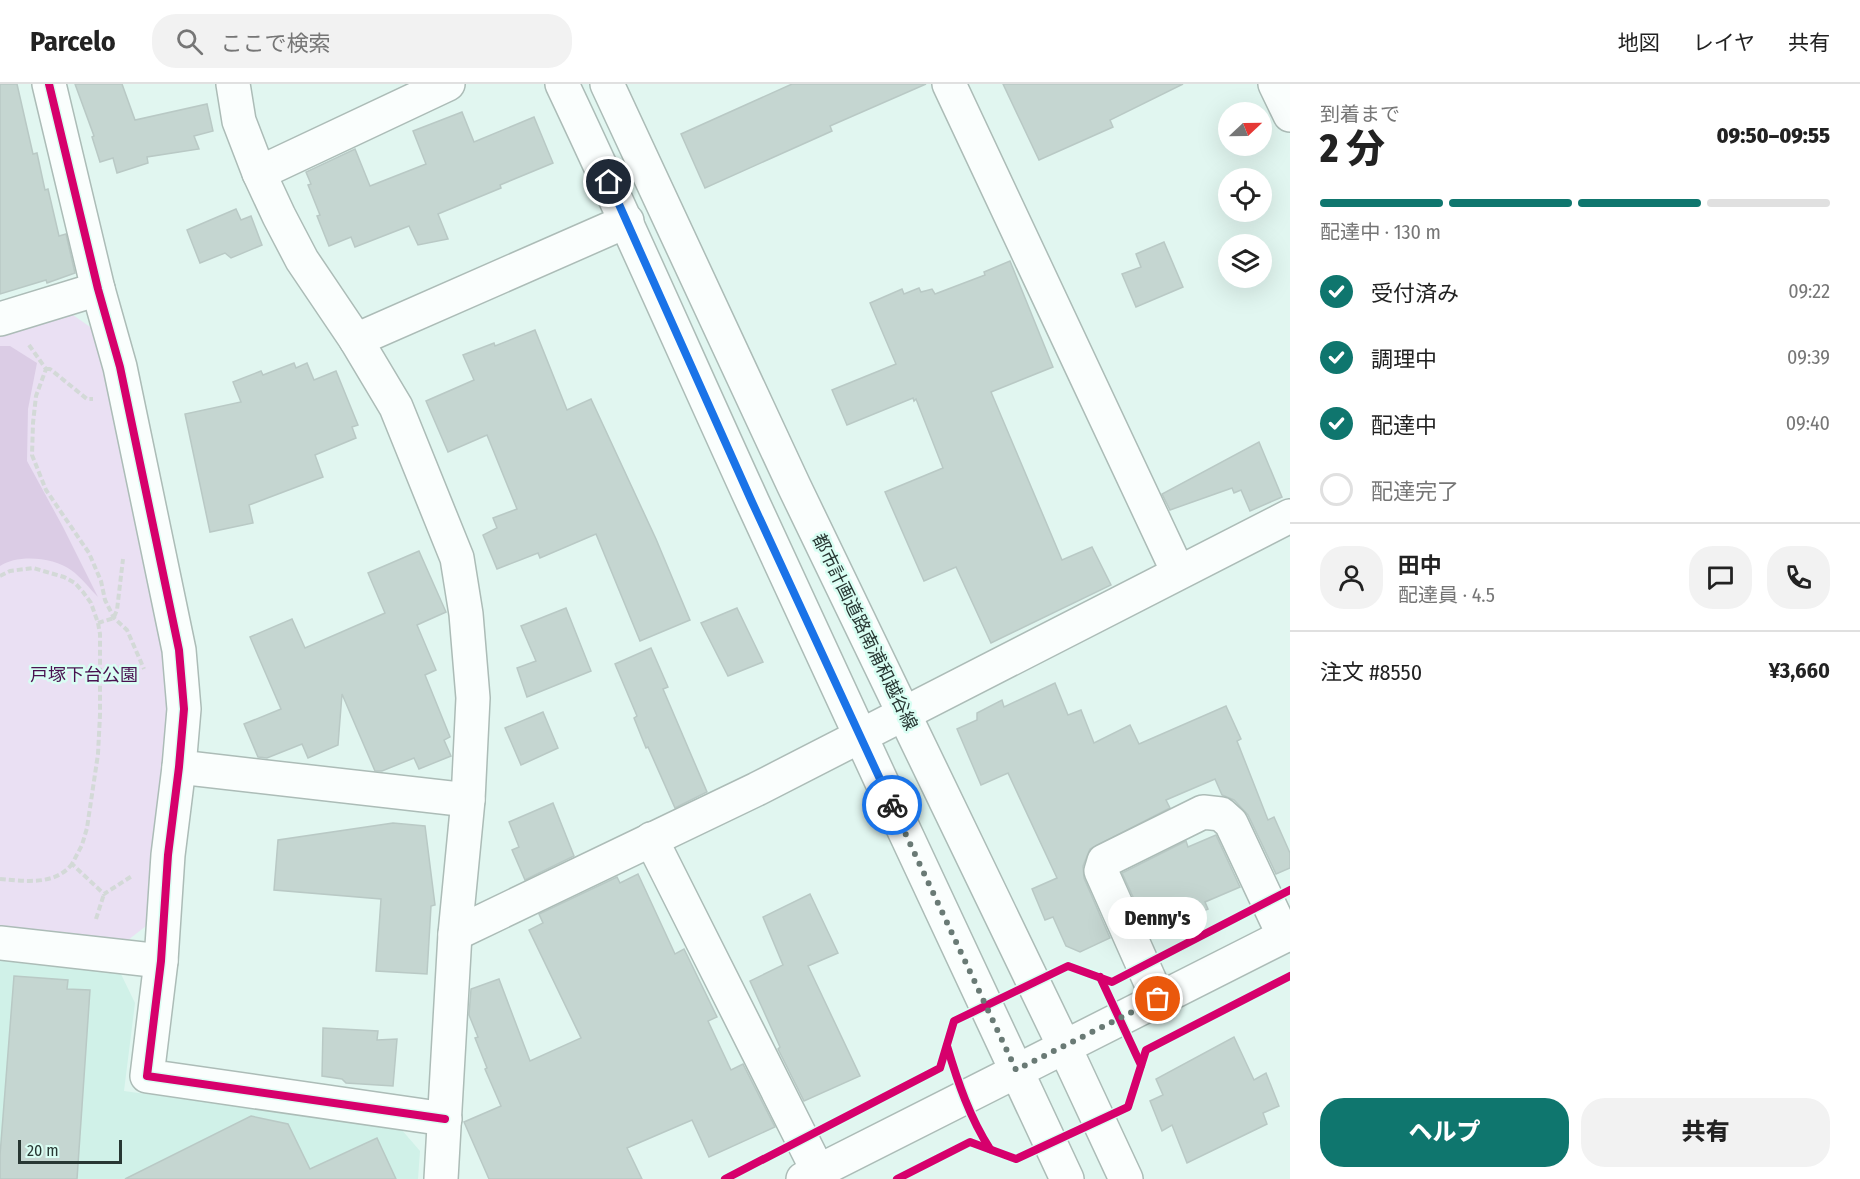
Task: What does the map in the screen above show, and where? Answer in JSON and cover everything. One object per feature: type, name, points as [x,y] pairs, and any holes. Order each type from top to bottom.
[{"type":"street","points":[[49,84],[98,289],[120,367],[179,650],[184,709],[168,855],[161,961],[147,1076],[445,1119]]},
{"type":"street","points":[[233,84],[239,121],[259,173],[302,260],[356,340],[396,407],[457,558],[466,614],[473,698],[468,800],[455,934],[441,1179]]},
{"type":"street","points":[[259,173],[448,84]]},
{"type":"street","points":[[562,84],[627,221],[752,502],[1067,1179]]},
{"type":"street","name":"都市計画道路南浦和越谷線","points":[[607,84],[794,486],[1126,1179]]},
{"type":"street","points":[[949,84],[1178,572]]},
{"type":"street","points":[[1275,84],[1290,115]]},
{"type":"street","points":[[356,340],[627,221]]},
{"type":"street","points":[[0,319],[98,289]]},
{"type":"street","points":[[455,934],[756,789],[1290,516]]},
{"type":"street","points":[[179,767],[468,800]]},
{"type":"street","points":[[651,840],[811,1175],[1287,934],[1231,823],[1221,814],[1203,812],[1104,861],[1101,871],[1158,999]]},
{"type":"street","points":[[0,943],[161,961]]},
{"type":"path","points":[[25,339],[46,369],[36,396],[32,455],[46,490],[89,553],[101,581],[105,600],[114,618],[127,630],[148,679]]},
{"type":"path","points":[[0,576],[10,571],[33,568],[64,577],[75,583],[91,603],[100,634],[98,753],[87,828],[82,844],[68,870],[44,880],[0,879]]},
{"type":"path","points":[[98,622],[114,618]]},
{"type":"path","points":[[72,864],[104,894],[135,874]]},
{"type":"shaded area","points":[[0,346],[10,346],[37,363],[28,409],[27,461],[98,597],[75,573],[55,562],[25,559],[7,562],[0,566]]},
{"type":"shaded area","points":[[0,958],[120,972],[135,1003],[124,1091],[401,1129],[420,1151],[418,1179],[0,1179]]},
{"type":"green space","name":"戸塚下台公園","points":[[73,315],[93,329],[161,603],[168,720],[146,926],[123,944],[0,930],[0,330],[52,316]]},
{"type":"building","points":[[0,84],[17,84],[33,154],[37,153],[59,236],[66,234],[75,273],[47,283],[46,280],[0,294]]},
{"type":"building","points":[[75,84],[122,84],[135,120],[207,104],[213,131],[194,136],[199,149],[147,157],[148,163],[117,173],[113,158],[100,162],[92,137],[94,136]]},
{"type":"building","points":[[792,84],[926,84],[830,126],[832,131],[705,188],[681,134]]},
{"type":"building","points":[[1003,84],[1183,84],[1110,120],[1113,127],[1039,160]]},
{"type":"building","points":[[462,112],[474,142],[534,117],[553,163],[438,214],[448,239],[418,245],[409,226],[355,247],[351,237],[329,246],[317,216],[320,215],[308,185],[311,184],[306,172],[355,149],[370,186],[426,164],[413,131]]},
{"type":"building","points":[[236,209],[241,220],[251,216],[262,245],[231,258],[225,253],[200,263],[187,230]]},
{"type":"building","points":[[1164,242],[1183,287],[1136,307],[1122,274],[1141,267],[1136,254]]},
{"type":"building","points":[[1010,261],[1053,367],[991,392],[1062,560],[1092,547],[1111,585],[991,643],[956,567],[924,581],[885,492],[943,468],[916,399],[914,401],[913,398],[847,425],[832,390],[896,364],[870,303],[902,289],[904,294],[919,288],[921,292],[932,289],[935,294],[985,275],[984,272]]},
{"type":"building","points":[[535,330],[567,410],[591,399],[656,539],[690,620],[640,641],[596,534],[540,558],[538,553],[497,569],[483,535],[497,528],[493,518],[517,509],[487,435],[448,452],[426,401],[474,380],[463,355],[494,343],[495,346]]},
{"type":"building","points":[[294,363],[296,368],[307,363],[314,380],[336,371],[358,425],[352,427],[356,438],[315,455],[323,477],[249,505],[253,523],[210,532],[185,414],[241,402],[233,382],[261,371],[263,375]]},
{"type":"building","points":[[1259,442],[1282,497],[1250,511],[1241,490],[1234,493],[1232,488],[1170,510],[1162,494]]},
{"type":"building","points":[[419,551],[446,612],[417,625],[436,670],[425,675],[450,737],[444,740],[451,756],[419,769],[414,758],[382,771],[375,771],[342,694],[338,745],[308,758],[302,744],[267,758],[258,757],[244,724],[281,709],[250,637],[292,619],[305,648],[385,613],[368,573]]},
{"type":"building","points":[[566,608],[591,671],[527,697],[517,668],[536,661],[521,626]]},
{"type":"building","points":[[737,608],[763,662],[728,676],[701,623]]},
{"type":"building","points":[[651,648],[668,687],[663,689],[707,792],[675,808],[648,747],[646,748],[634,718],[637,716],[615,664]]},
{"type":"building","points":[[1055,683],[1068,715],[1081,710],[1094,743],[1130,725],[1139,744],[1226,706],[1241,739],[1237,741],[1268,820],[1274,817],[1290,853],[1290,868],[1276,874],[1248,815],[1234,800],[1222,795],[1215,779],[1166,800],[1170,808],[1090,849],[1083,866],[1084,878],[1110,938],[1080,952],[1066,946],[1053,917],[1045,920],[1032,889],[1057,878],[1008,773],[981,785],[957,729],[977,720],[977,713],[1002,700],[1004,707]]},
{"type":"building","points":[[543,712],[558,748],[521,765],[505,728]]},
{"type":"building","points":[[553,803],[574,856],[525,880],[512,850],[519,847],[509,822]]},
{"type":"building","points":[[393,823],[425,826],[435,905],[431,906],[427,974],[376,971],[381,899],[274,890],[278,840]]},
{"type":"building","points":[[1216,835],[1240,887],[1205,902],[1208,909],[1159,929],[1155,919],[1145,923],[1122,873],[1186,841],[1188,847]]},
{"type":"building","points":[[638,874],[675,954],[684,949],[717,1017],[708,1021],[731,1070],[743,1064],[775,1127],[709,1157],[692,1120],[627,1148],[642,1179],[489,1179],[464,1122],[501,1106],[485,1069],[487,1068],[475,1038],[478,1037],[469,1015],[471,989],[499,979],[530,1061],[581,1038],[529,930],[543,923],[539,914],[617,877],[620,883]]},
{"type":"building","points":[[810,894],[838,953],[808,966],[860,1076],[804,1101],[778,1049],[780,1047],[750,981],[783,965],[763,917]]},
{"type":"building","points":[[14,976],[68,980],[67,989],[90,990],[77,1179],[0,1179]]},
{"type":"building","points":[[323,1028],[378,1031],[377,1040],[397,1039],[393,1086],[346,1083],[342,1079],[322,1076]]},
{"type":"building","points":[[1234,1037],[1254,1080],[1266,1073],[1279,1106],[1263,1113],[1267,1124],[1187,1163],[1172,1125],[1162,1131],[1150,1101],[1163,1095],[1156,1079]]},
{"type":"building","points":[[251,1116],[288,1124],[310,1169],[377,1138],[396,1179],[125,1179]]},
{"type":"cycle path","points":[[49,84],[98,289],[120,367],[179,650],[184,709],[168,855],[161,961],[147,1076],[445,1119]]},
{"type":"cycle path","points":[[725,1179],[940,1068],[954,1021],[1068,966],[1112,982],[1290,890]]},
{"type":"cycle path","points":[[897,1179],[970,1142],[1016,1159],[1128,1107],[1146,1050],[1290,976]]},
{"type":"cycle path","points":[[1100,977],[1141,1065]]},
{"type":"cycle path","points":[[947,1046],[965,1100],[990,1149]]},
{"type":"way so far","points":[[892,805],[1016,1070],[1158,999]]},
{"type":"place","name":"Denny's","points":[[1158,999]]},
{"type":"route","points":[[609,182],[752,502],[892,805]]}]
